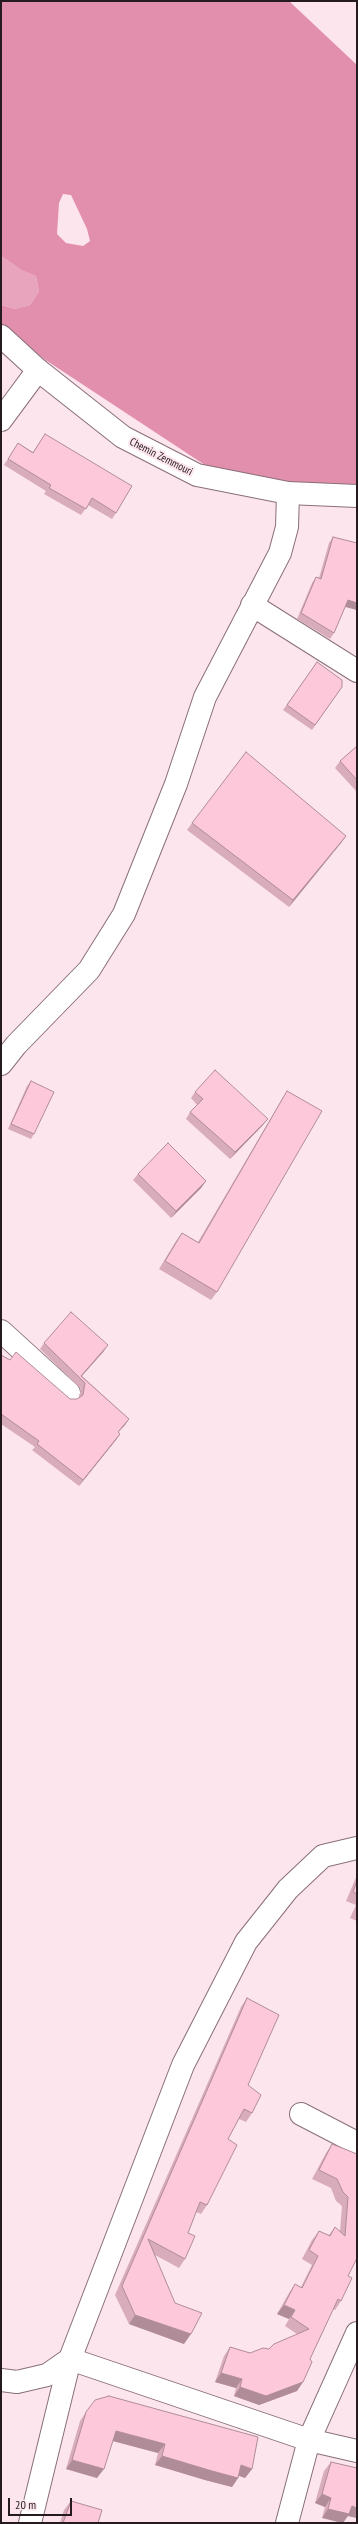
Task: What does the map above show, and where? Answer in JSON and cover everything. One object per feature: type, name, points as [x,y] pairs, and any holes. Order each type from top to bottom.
[{"type":"street","name":"Chemin Zemmouri","points":[[1,336],[38,370],[123,437],[197,475],[288,493],[357,496]]},
{"type":"street","points":[[1,420],[38,370]]},
{"type":"street","points":[[1,1064],[16,1045],[89,970],[124,914],[176,784],[205,697],[280,554],[287,527],[288,493]]},
{"type":"street","points":[[252,605],[357,671]]},
{"type":"street","points":[[1,1331],[69,1393]]},
{"type":"street","points":[[30,2523],[70,2359],[183,2065],[246,1942],[288,1889],[323,1856],[357,1848]]},
{"type":"street","points":[[300,2114],[357,2143]]},
{"type":"street","points":[[287,2523],[309,2440],[357,2333]]},
{"type":"street","points":[[1,2380],[18,2382],[47,2375],[70,2359]]},
{"type":"street","points":[[70,2359],[309,2440],[357,2451]]},
{"type":"shaded area","points":[[1,1],[289,1],[357,65],[357,492],[217,473],[44,359],[1,325],[1,305],[15,309],[30,305],[39,291],[36,276],[23,271],[1,256]],"holes":[[[63,194],[71,195],[87,229],[90,241],[83,246],[66,243],[57,234],[59,203]]]},
{"type":"shaded area","points":[[1,256],[23,271],[36,276],[39,291],[30,305],[15,309],[1,305]]},
{"type":"building","points":[[45,434],[132,486],[116,513],[92,498],[86,509],[49,488],[51,485],[8,459],[18,443],[33,453]]},
{"type":"building","points":[[333,537],[357,543],[357,603],[348,600],[334,633],[301,613],[316,577],[321,579]]},
{"type":"building","points":[[317,662],[342,680],[342,687],[315,725],[287,705]]},
{"type":"building","points":[[357,746],[357,780],[340,761]]},
{"type":"building","points":[[246,752],[346,836],[293,900],[192,823]]},
{"type":"building","points":[[215,1070],[268,1119],[235,1152],[190,1112],[203,1099],[195,1092]]},
{"type":"building","points":[[31,1081],[54,1092],[34,1134],[11,1124]]},
{"type":"building","points":[[287,1091],[322,1111],[217,1292],[165,1261],[182,1233],[199,1243]]},
{"type":"building","points":[[168,1143],[206,1181],[176,1211],[138,1174]]},
{"type":"building","points":[[71,1312],[108,1345],[81,1376],[129,1419],[118,1432],[120,1434],[83,1480],[37,1444],[39,1441],[1,1414],[1,1355],[10,1360],[16,1352],[70,1399],[77,1399],[83,1395],[85,1383],[44,1343]]},
{"type":"building","points":[[357,1881],[357,1894],[353,1892]]},
{"type":"building","points":[[247,1998],[279,2015],[248,2085],[261,2095],[252,2113],[244,2109],[228,2139],[237,2145],[207,2205],[200,2202],[188,2233],[195,2236],[185,2259],[148,2239],[175,2303],[202,2313],[191,2334],[135,2315],[122,2286]]},
{"type":"building","points":[[332,2144],[357,2154],[357,2258],[348,2276],[352,2278],[341,2301],[338,2299],[310,2359],[312,2362],[303,2382],[266,2396],[240,2387],[242,2379],[221,2373],[230,2347],[250,2353],[263,2348],[269,2349],[274,2344],[309,2329],[291,2317],[295,2310],[284,2305],[295,2284],[302,2288],[318,2256],[309,2250],[319,2231],[330,2236],[335,2227],[345,2236],[348,2197],[343,2192],[337,2179],[319,2170]]},
{"type":"building","points":[[109,2396],[258,2437],[252,2469],[241,2465],[238,2478],[212,2471],[162,2456],[165,2444],[116,2431],[104,2469],[72,2460],[86,2412],[95,2400]]},
{"type":"building","points":[[331,2462],[357,2468],[357,2508],[352,2506],[349,2514],[328,2509],[331,2498],[322,2494]]},
{"type":"building","points":[[71,2501],[102,2510],[98,2523],[63,2523]]}]
